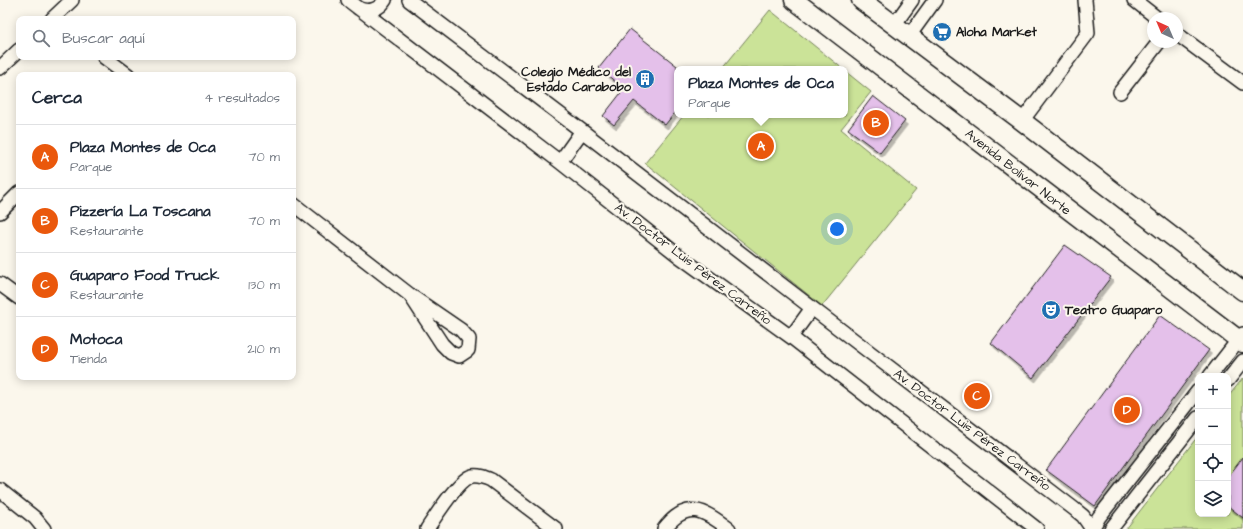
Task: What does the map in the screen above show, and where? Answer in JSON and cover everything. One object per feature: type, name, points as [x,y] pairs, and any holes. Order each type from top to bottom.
[{"type":"main road","name":"Avenida Bolívar Norte","points":[[794,0],[1242,339]]},
{"type":"main road","points":[[861,0],[1022,121],[1243,291]]},
{"type":"street","points":[[55,16],[72,0]]},
{"type":"street","points":[[352,3],[367,11],[379,7],[385,0]]},
{"type":"street","name":"Av. Doctor Luis Pérez Carreño","points":[[409,0],[1074,508],[1083,516],[1092,529]]},
{"type":"street","points":[[894,25],[912,0]]},
{"type":"street","points":[[908,36],[935,0]]},
{"type":"street","points":[[1022,121],[1088,32],[1085,0]]},
{"type":"street","points":[[1134,0],[1149,12]]},
{"type":"street","name":"Av. Doctor Luis Pérez Carreño","points":[[352,3],[560,162],[679,256],[791,337],[1037,529]]},
{"type":"street","points":[[1183,38],[1243,83]]},
{"type":"street","points":[[1120,92],[1153,48]]},
{"type":"street","points":[[0,68],[16,53]]},
{"type":"street","points":[[108,60],[124,72]]},
{"type":"street","points":[[560,162],[582,131]]},
{"type":"street","points":[[0,212],[16,196]]},
{"type":"street","points":[[296,206],[410,295],[461,330],[469,339],[468,350],[459,356],[451,353],[442,344],[410,295]]},
{"type":"street","points":[[0,284],[16,296]]},
{"type":"street","points":[[791,337],[812,308]]},
{"type":"street","points":[[1213,373],[1242,339]]},
{"type":"street","points":[[1231,376],[1243,360]]},
{"type":"street","points":[[1092,529],[1099,517],[1195,395]]},
{"type":"street","points":[[1111,529],[1195,422]]},
{"type":"street","points":[[427,529],[461,483],[470,476],[481,476],[491,480],[556,529]]},
{"type":"street","points":[[0,490],[35,518],[44,529]]},
{"type":"street","points":[[664,529],[672,518],[680,512],[689,510],[700,511],[713,517],[729,529]]},
{"type":"green space","points":[[770,10],[839,66],[724,66]]},
{"type":"green space","points":[[848,73],[871,92],[841,129],[916,190],[822,306],[645,163],[682,118],[848,118]]},
{"type":"green space","points":[[1243,378],[1243,529],[1126,529],[1195,440],[1195,517],[1231,517],[1231,393]]},
{"type":"building","name":"Colegio Médico del Estado Carabobo","points":[[630,29],[677,66],[674,66],[674,114],[665,125],[634,101],[614,125],[603,116],[624,89],[599,68]]},
{"type":"building","points":[[873,96],[905,121],[880,153],[848,129]]},
{"type":"building","name":"Teatro Guaparo","points":[[1065,245],[1111,277],[1033,378],[991,343]]},
{"type":"building","points":[[1160,315],[1209,350],[1095,506],[1046,470]]},
{"type":"building","points":[[1243,457],[1243,518],[1231,508],[1231,473]]},
{"type":"place","name":"Aloha Market","points":[[942,32]]},
{"type":"place","name":"Colegio Médico del Estado Carabobo","points":[[645,79]]},
{"type":"place","name":"Pizzería La Toscana","points":[[876,123]]},
{"type":"place","name":"Plaza Montes de Oca","points":[[761,146]]},
{"type":"place","name":"Teatro Guaparo","points":[[1051,310]]},
{"type":"place","name":"Guaparo Food Truck","points":[[977,396]]},
{"type":"place","name":"Motoca","points":[[1127,410]]}]
